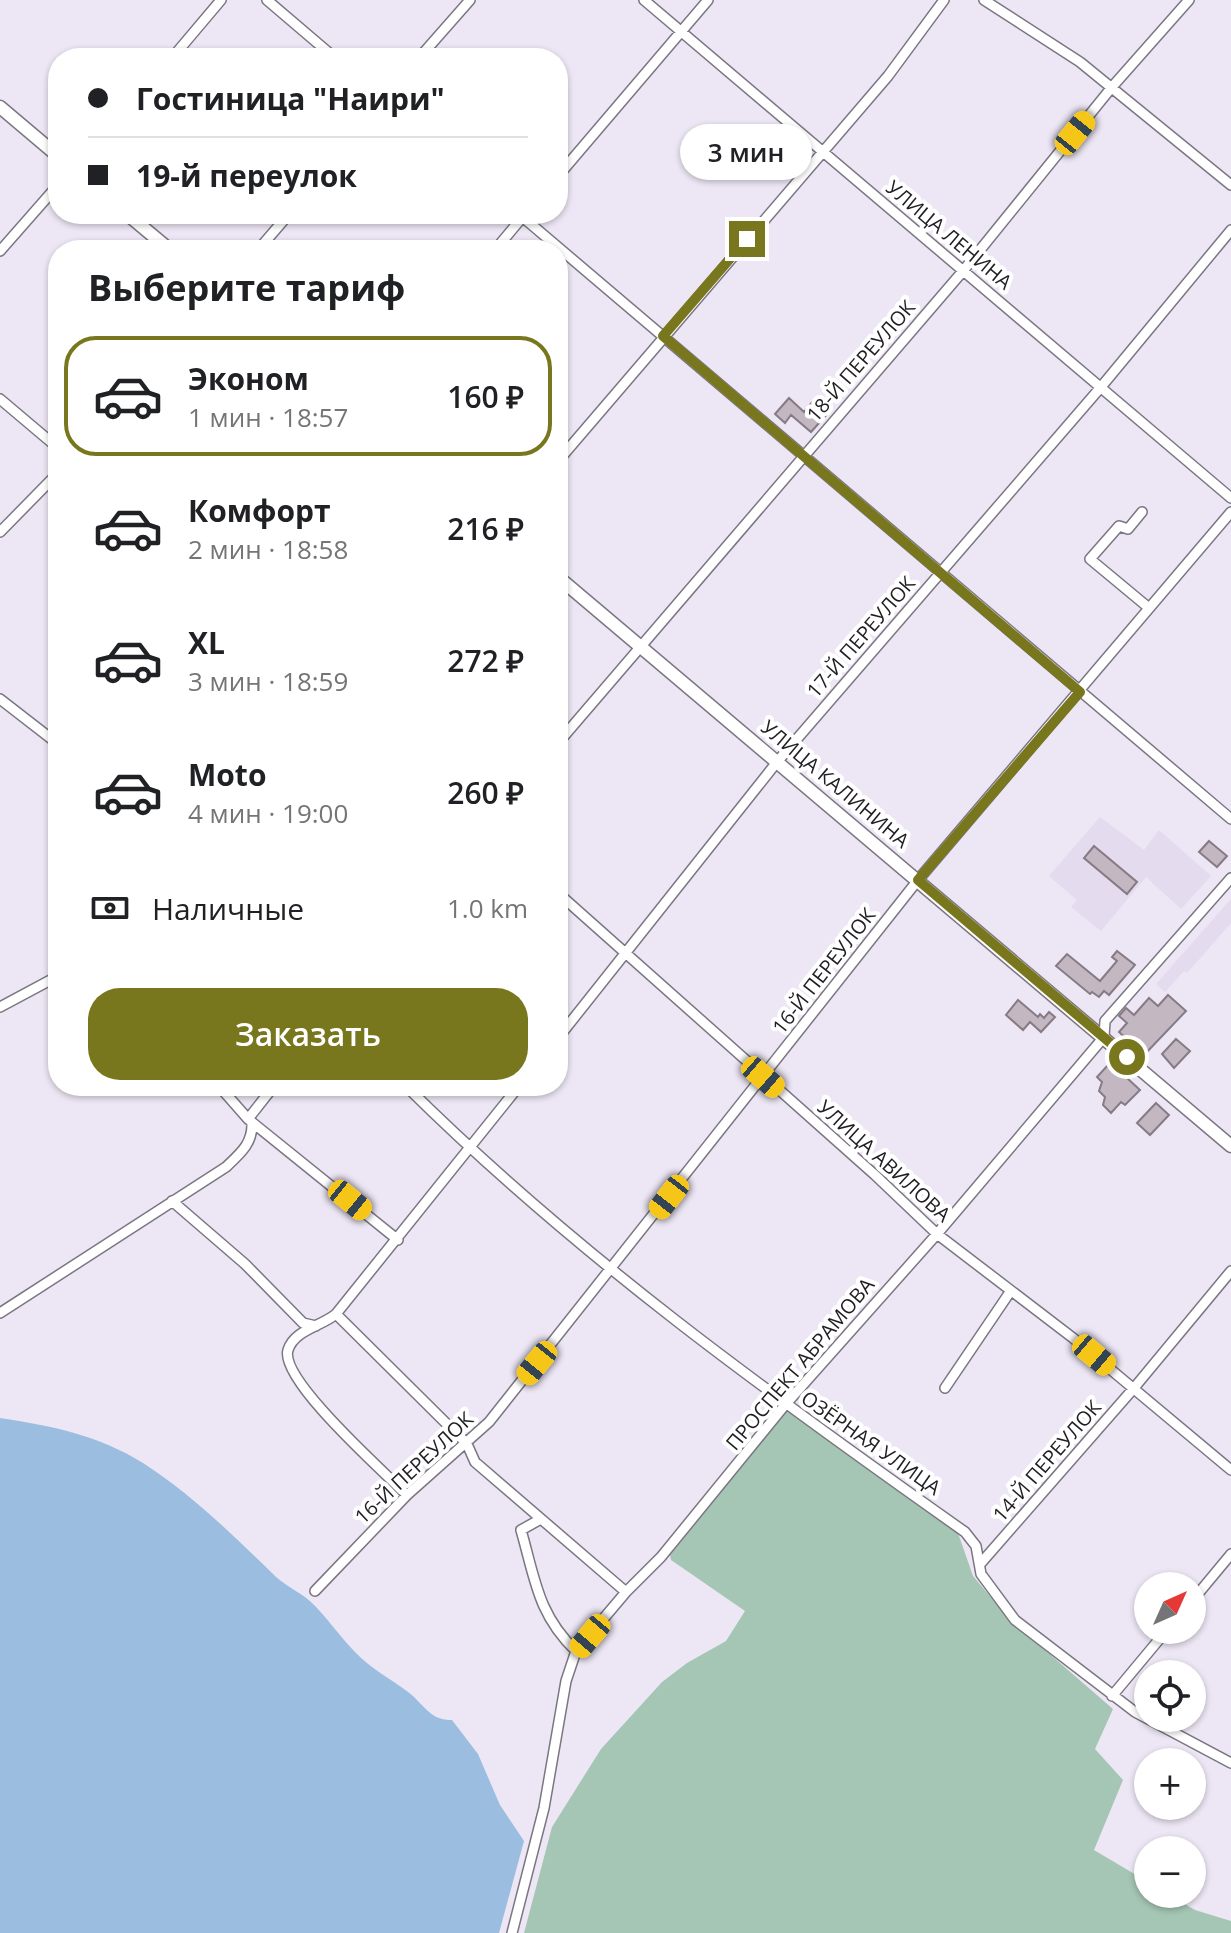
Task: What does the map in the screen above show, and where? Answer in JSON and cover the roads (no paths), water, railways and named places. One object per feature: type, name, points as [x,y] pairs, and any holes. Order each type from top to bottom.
[{"type":"main road","points":[[0,107],[48,148]]},
{"type":"main road","points":[[139,224],[158,240]]},
{"type":"main road","name":"УЛИЦА КАЛИНИНА","points":[[568,585],[1231,1146]]},
{"type":"street","points":[[180,48],[221,0]]},
{"type":"street","points":[[267,0],[323,48]]},
{"type":"street","points":[[428,48],[470,0]]},
{"type":"street","name":"УЛИЦА ЛЕНИНА","points":[[644,0],[1231,498]]},
{"type":"street","points":[[568,164],[708,0]]},
{"type":"street","points":[[568,449],[888,76],[944,0]]},
{"type":"street","points":[[984,0],[1080,62],[1231,185]]},
{"type":"street","name":"18-Й ПЕРЕУЛОК","points":[[568,731],[963,271],[1112,87],[1189,0]]},
{"type":"street","points":[[0,251],[48,196]]},
{"type":"street","points":[[267,240],[280,224]]},
{"type":"street","points":[[503,240],[515,224]]},
{"type":"street","points":[[532,224],[551,240]]},
{"type":"street","name":"17-Й ПЕРЕУЛОК","points":[[568,1025],[777,762],[1101,387],[1231,230]]},
{"type":"street","points":[[568,254],[1231,819]]},
{"type":"street","points":[[0,399],[48,440]]},
{"type":"street","points":[[0,532],[48,483]]},
{"type":"street","points":[[1142,512],[1128,529],[1119,526],[1090,559],[1149,608]]},
{"type":"street","name":"16-Й ПЕРЕУЛОК","points":[[315,1591],[407,1495],[489,1422],[918,880],[1231,512]]},
{"type":"street","points":[[0,699],[48,736]]},
{"type":"street","name":"ПРОСПЕКТ АБРАМОВА","points":[[512,1933],[544,1808],[566,1681],[576,1651],[626,1592],[661,1557],[785,1405],[937,1234],[1104,1037],[1105,1021],[1231,878]]},
{"type":"street","name":"УЛИЦА АВИЛОВА","points":[[568,902],[875,1175],[937,1234],[1073,1338],[1231,1470]]},
{"type":"street","points":[[0,1007],[48,981]]},
{"type":"street","points":[[228,1096],[250,1120],[398,1240]]},
{"type":"street","points":[[0,1313],[217,1173],[241,1153],[253,1136],[250,1120],[267,1096]]},
{"type":"street","name":"ОЗЁРНАЯ УЛИЦА","points":[[417,1096],[471,1147],[613,1268],[785,1405],[965,1532],[976,1546],[981,1574],[989,1589],[1015,1620],[1112,1696],[1155,1725],[1231,1763]]},
{"type":"street","points":[[407,1495],[308,1396],[287,1363],[288,1351],[293,1340],[323,1325],[336,1314],[511,1096]]},
{"type":"street","points":[[172,1201],[245,1264],[303,1323],[313,1327],[323,1325]]},
{"type":"street","name":"14-Й ПЕРЕУЛОК","points":[[981,1563],[1134,1388],[1231,1271]]},
{"type":"street","points":[[945,1388],[1010,1292]]},
{"type":"street","points":[[336,1314],[467,1444],[475,1462],[626,1592]]},
{"type":"street","points":[[539,1520],[521,1530],[531,1566],[548,1620],[576,1651]]},
{"type":"street","points":[[1206,1584],[1231,1554]]},
{"type":"street","points":[[1112,1696],[1155,1644]]},
{"type":"water","points":[[0,1418],[74,1433],[109,1445],[143,1463],[194,1501],[276,1577],[311,1602],[368,1663],[432,1714],[452,1720],[478,1754],[500,1805],[524,1841],[499,1933],[0,1933]]}]
